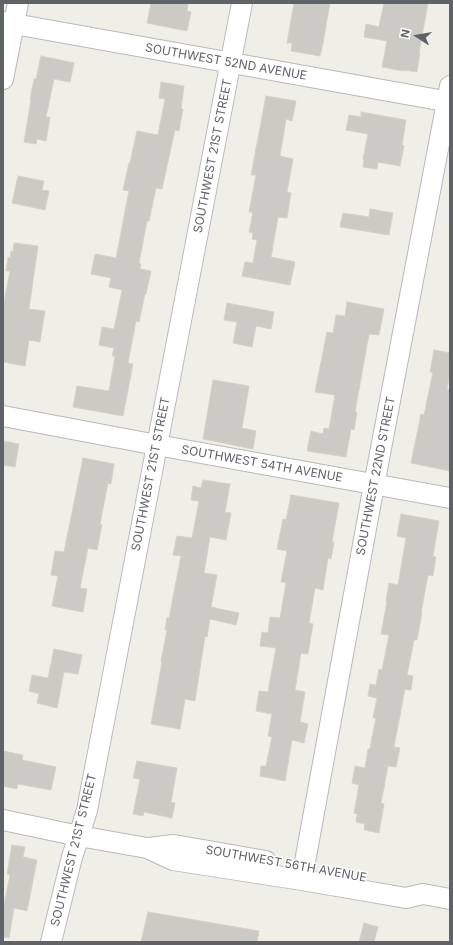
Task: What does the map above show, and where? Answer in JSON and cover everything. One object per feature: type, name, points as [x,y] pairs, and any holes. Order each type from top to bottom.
[{"type":"street","points":[[3,79],[8,23],[18,3]]},
{"type":"street","name":"SOUTHWEST 21ST STREET","points":[[51,942],[72,857],[86,810],[242,3]]},
{"type":"street","name":"SOUTHWEST 52ND AVENUE","points":[[8,23],[231,63],[449,97]]},
{"type":"street","name":"SOUTHWEST 22ND STREET","points":[[304,867],[374,485],[449,97]]},
{"type":"street","name":"SOUTHWEST 54TH AVENUE","points":[[3,416],[450,498]]},
{"type":"street","name":"SOUTHWEST 56TH AVENUE","points":[[3,820],[147,848],[174,846],[304,867],[411,886],[423,894],[450,899]]},
{"type":"street","name":"SOUTHWEST 56TH AVENUE","points":[[147,848],[173,860],[406,898],[423,894]]},
{"type":"building","points":[[151,3],[188,3],[187,11],[191,12],[187,31],[147,23]]},
{"type":"building","points":[[294,3],[330,3],[320,56],[291,51],[292,43],[287,43]]},
{"type":"building","points":[[384,3],[428,3],[417,72],[382,67],[387,41],[364,37],[366,24],[379,27]]},
{"type":"building","points":[[41,56],[74,63],[70,82],[54,79],[46,117],[50,117],[46,141],[37,139],[36,144],[24,142],[30,99]]},
{"type":"building","points":[[161,82],[184,86],[181,109],[183,109],[179,131],[175,130],[162,189],[156,188],[149,221],[147,221],[139,263],[141,264],[140,269],[151,271],[139,322],[136,321],[128,363],[133,364],[123,416],[73,407],[77,386],[109,391],[115,356],[112,356],[114,348],[99,345],[102,327],[114,329],[122,290],[109,287],[111,278],[91,274],[95,254],[116,258],[129,191],[123,190],[137,131],[158,135],[165,99],[159,98]]},
{"type":"building","points":[[266,96],[296,101],[292,121],[286,119],[280,156],[293,159],[287,192],[291,193],[287,218],[278,217],[271,257],[295,262],[290,285],[242,276],[245,262],[253,263],[257,240],[252,239],[253,233],[249,232],[253,212],[249,212],[256,175],[251,175]]},
{"type":"building","points":[[361,112],[406,120],[402,145],[404,146],[400,166],[378,162],[377,169],[363,167],[368,134],[346,130],[349,115],[361,117]]},
{"type":"building","points":[[18,176],[44,181],[42,190],[49,191],[45,210],[12,203]]},
{"type":"building","points":[[370,209],[393,213],[389,235],[340,227],[343,213],[369,217]]},
{"type":"building","points":[[14,243],[38,246],[29,309],[45,311],[40,342],[29,340],[25,366],[3,362],[3,308],[10,271],[6,271],[8,257],[10,258],[11,251],[13,252]]},
{"type":"building","points":[[347,302],[384,309],[379,335],[369,334],[355,412],[357,412],[354,430],[351,429],[346,457],[307,451],[311,431],[323,434],[324,428],[329,429],[335,395],[315,392],[327,332],[333,333],[336,315],[345,316]]},
{"type":"building","points":[[227,303],[274,312],[271,329],[256,326],[252,347],[233,343],[237,322],[224,320]]},
{"type":"building","points":[[434,350],[450,353],[450,371],[447,389],[450,389],[450,471],[411,463],[421,414],[424,415],[433,372],[430,372]]},
{"type":"building","points":[[213,380],[249,386],[242,428],[256,431],[253,449],[203,439]]},
{"type":"building","points":[[3,441],[19,444],[15,467],[3,465]]},
{"type":"building","points":[[83,458],[114,464],[111,484],[108,483],[100,524],[102,525],[97,550],[88,548],[80,588],[87,589],[83,612],[52,606],[58,576],[51,575],[55,551],[64,552]]},
{"type":"building","points":[[203,480],[230,484],[225,512],[231,513],[226,540],[210,537],[204,573],[217,575],[211,607],[239,613],[236,625],[210,619],[207,637],[205,636],[195,701],[185,699],[180,729],[151,724],[167,630],[165,630],[167,618],[169,618],[181,556],[173,555],[177,536],[192,538],[199,501],[191,500],[193,486],[201,488]]},
{"type":"building","points":[[291,495],[339,503],[332,542],[334,542],[331,559],[328,558],[323,590],[315,588],[309,623],[313,624],[308,654],[301,653],[295,690],[305,692],[300,722],[308,724],[304,743],[292,740],[285,781],[260,776],[261,766],[266,766],[272,737],[268,736],[272,714],[256,711],[259,691],[268,692],[276,648],[260,646],[262,632],[268,633],[270,617],[280,618],[286,583],[281,582],[287,551],[277,549],[283,519],[286,520]]},
{"type":"building","points":[[401,514],[439,521],[433,556],[436,557],[433,576],[428,575],[417,640],[414,640],[407,675],[413,676],[411,690],[405,689],[394,747],[400,748],[396,767],[388,766],[381,803],[384,804],[379,833],[364,830],[365,824],[356,822],[357,814],[354,813],[359,785],[352,783],[355,766],[365,768],[376,718],[373,718],[377,698],[368,696],[370,684],[376,685],[379,669],[382,670],[389,635],[381,634],[389,583],[398,585],[406,538],[397,536]]},
{"type":"building","points":[[54,649],[82,655],[78,674],[64,672],[57,708],[37,703],[39,694],[29,691],[32,675],[48,678]]},
{"type":"building","points":[[3,751],[23,755],[22,760],[56,767],[51,790],[18,784],[17,789],[3,786]]},
{"type":"building","points":[[137,761],[177,768],[171,802],[175,803],[172,818],[144,812],[143,816],[133,814],[140,779],[133,778]]},
{"type":"building","points":[[12,845],[25,847],[23,857],[37,860],[27,911],[14,908],[9,938],[3,937],[3,910],[10,875],[7,874]]},
{"type":"building","points":[[148,912],[259,931],[257,942],[141,942]]},
{"type":"building","points":[[364,923],[378,927],[374,942],[359,942]]}]
